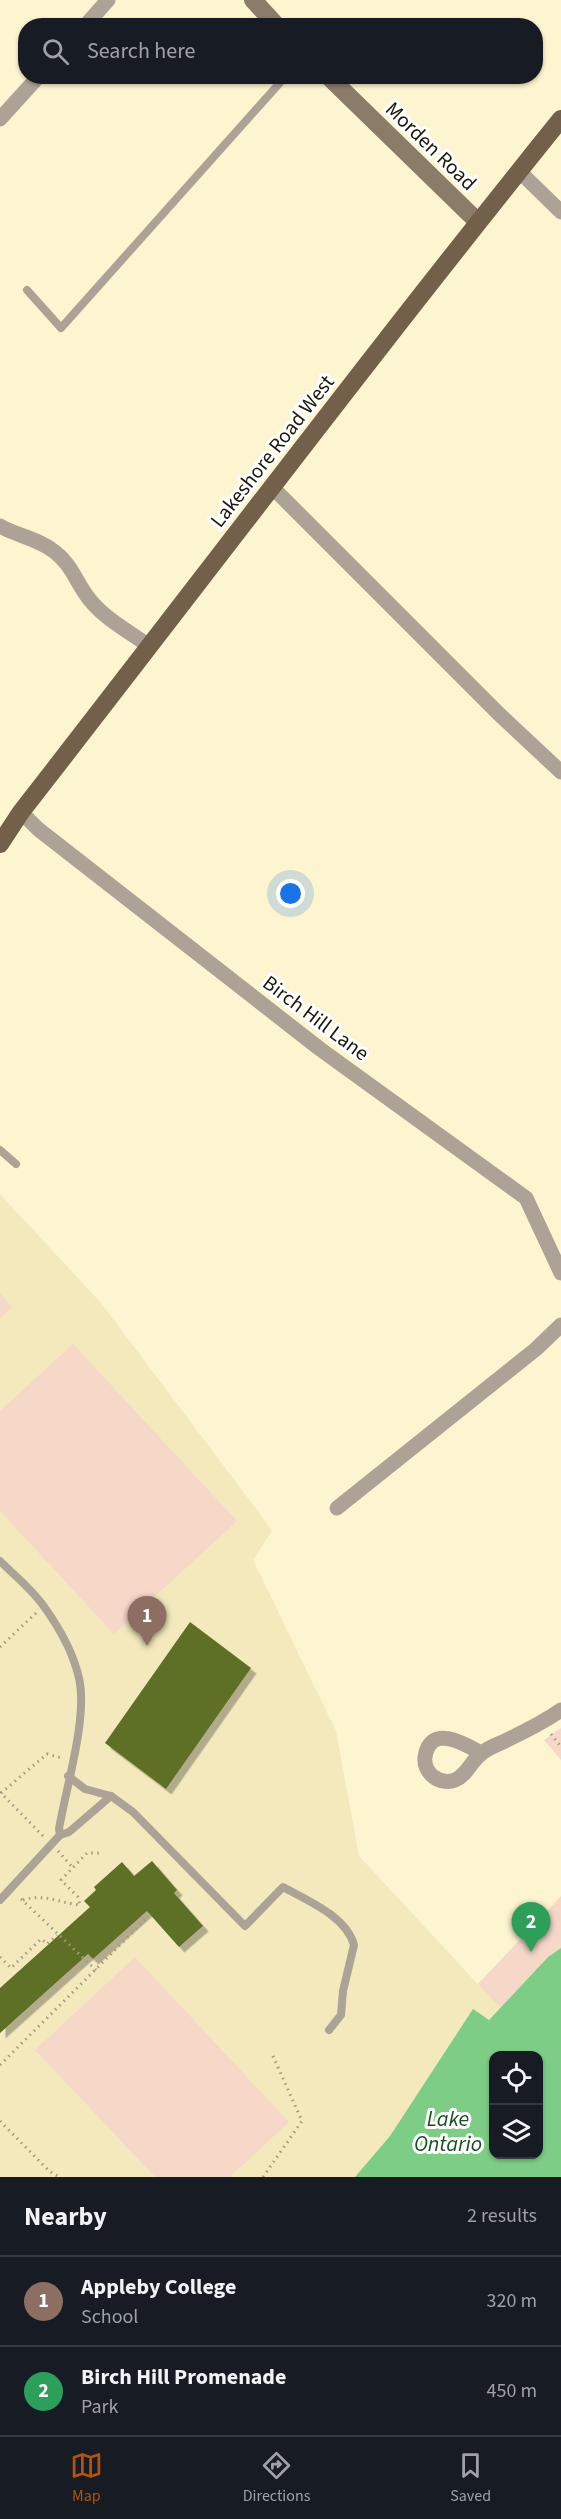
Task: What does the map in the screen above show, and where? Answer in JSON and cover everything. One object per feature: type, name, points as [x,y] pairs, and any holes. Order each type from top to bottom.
[{"type":"main road","name":"Lakeshore Road West","points":[[0,844],[21,812],[272,487],[561,119]]},
{"type":"main road","name":"Lakeshore Road West","points":[[0,832],[21,812]]},
{"type":"street","points":[[92,18],[108,0]]},
{"type":"street","points":[[253,0],[270,18]]},
{"type":"street","points":[[0,119],[32,84]]},
{"type":"street","name":"Morden Road","points":[[336,84],[478,222]]},
{"type":"street","points":[[519,171],[561,212]]},
{"type":"street","points":[[272,487],[499,714],[561,772]]},
{"type":"street","points":[[0,526],[44,544],[54,551],[74,573],[97,608],[149,646]]},
{"type":"street","name":"Birch Hill Lane","points":[[21,812],[38,829],[320,1049],[526,1198],[561,1273]]},
{"type":"street","points":[[337,1508],[536,1349],[561,1325]]},
{"type":"street","points":[[481,1753],[542,1723],[561,1710]]},
{"type":"lane","points":[[27,291],[61,328],[279,84]]},
{"type":"lane","points":[[0,1150],[16,1164]]},
{"type":"lane","points":[[0,1561],[44,1606],[67,1644],[73,1660],[81,1697],[60,1834]]},
{"type":"lane","points":[[68,1776],[85,1789],[111,1796],[133,1812],[245,1926],[283,1887],[316,1906],[345,1927],[354,1945],[343,1991],[341,2015],[328,2030]]},
{"type":"lane","points":[[0,1900],[60,1834],[69,1832],[111,1796]]},
{"type":"path","points":[[0,1647],[37,1612]]},
{"type":"path","points":[[64,1759],[47,1754],[0,1792],[73,1868]]},
{"type":"path","points":[[23,1900],[35,1897],[47,1898],[80,1905],[78,1898],[61,1880],[87,1852],[102,1850]]},
{"type":"path","points":[[10,1888],[96,1970]]},
{"type":"path","points":[[0,2065],[146,1919]]},
{"type":"path","points":[[0,1957],[11,1968],[41,1939],[47,1944],[57,1935]]},
{"type":"path","points":[[263,2177],[302,2121],[272,2054]]},
{"type":"path","points":[[1,2124],[59,2177]]},
{"type":"shaded area","points":[[0,1194],[101,1303],[272,1530],[253,1560],[336,1731],[359,1856],[500,2008],[488,2020],[473,2010],[390,2136],[355,2177],[0,2177]]},
{"type":"shaded area","points":[[0,1293],[12,1307],[0,1318]]},
{"type":"shaded area","points":[[73,1344],[237,1521],[114,1634],[0,1511],[0,1411]]},
{"type":"shaded area","points":[[561,1728],[561,1760],[544,1740]]},
{"type":"shaded area","points":[[561,1896],[561,1948],[548,1957],[500,2008],[478,1984]]},
{"type":"shaded area","points":[[135,1957],[289,2122],[230,2177],[155,2177],[35,2050]]},
{"type":"water","name":"Lake Ontario","points":[[561,1948],[561,2177],[355,2177],[390,2136],[473,2009],[489,2020],[548,1957]]},
{"type":"building","points":[[190,1622],[251,1668],[166,1789],[105,1743]]},
{"type":"building","points":[[152,1861],[177,1890],[174,1893],[203,1926],[179,1947],[147,1911],[93,1959],[88,1954],[0,2033],[0,1988],[90,1907],[84,1901],[96,1890],[94,1887],[122,1862],[134,1876]]},
{"type":"place","name":"Appleby College","points":[[147,1646]]},
{"type":"place","name":"Birch Hill Promenade","points":[[531,1952]]}]
